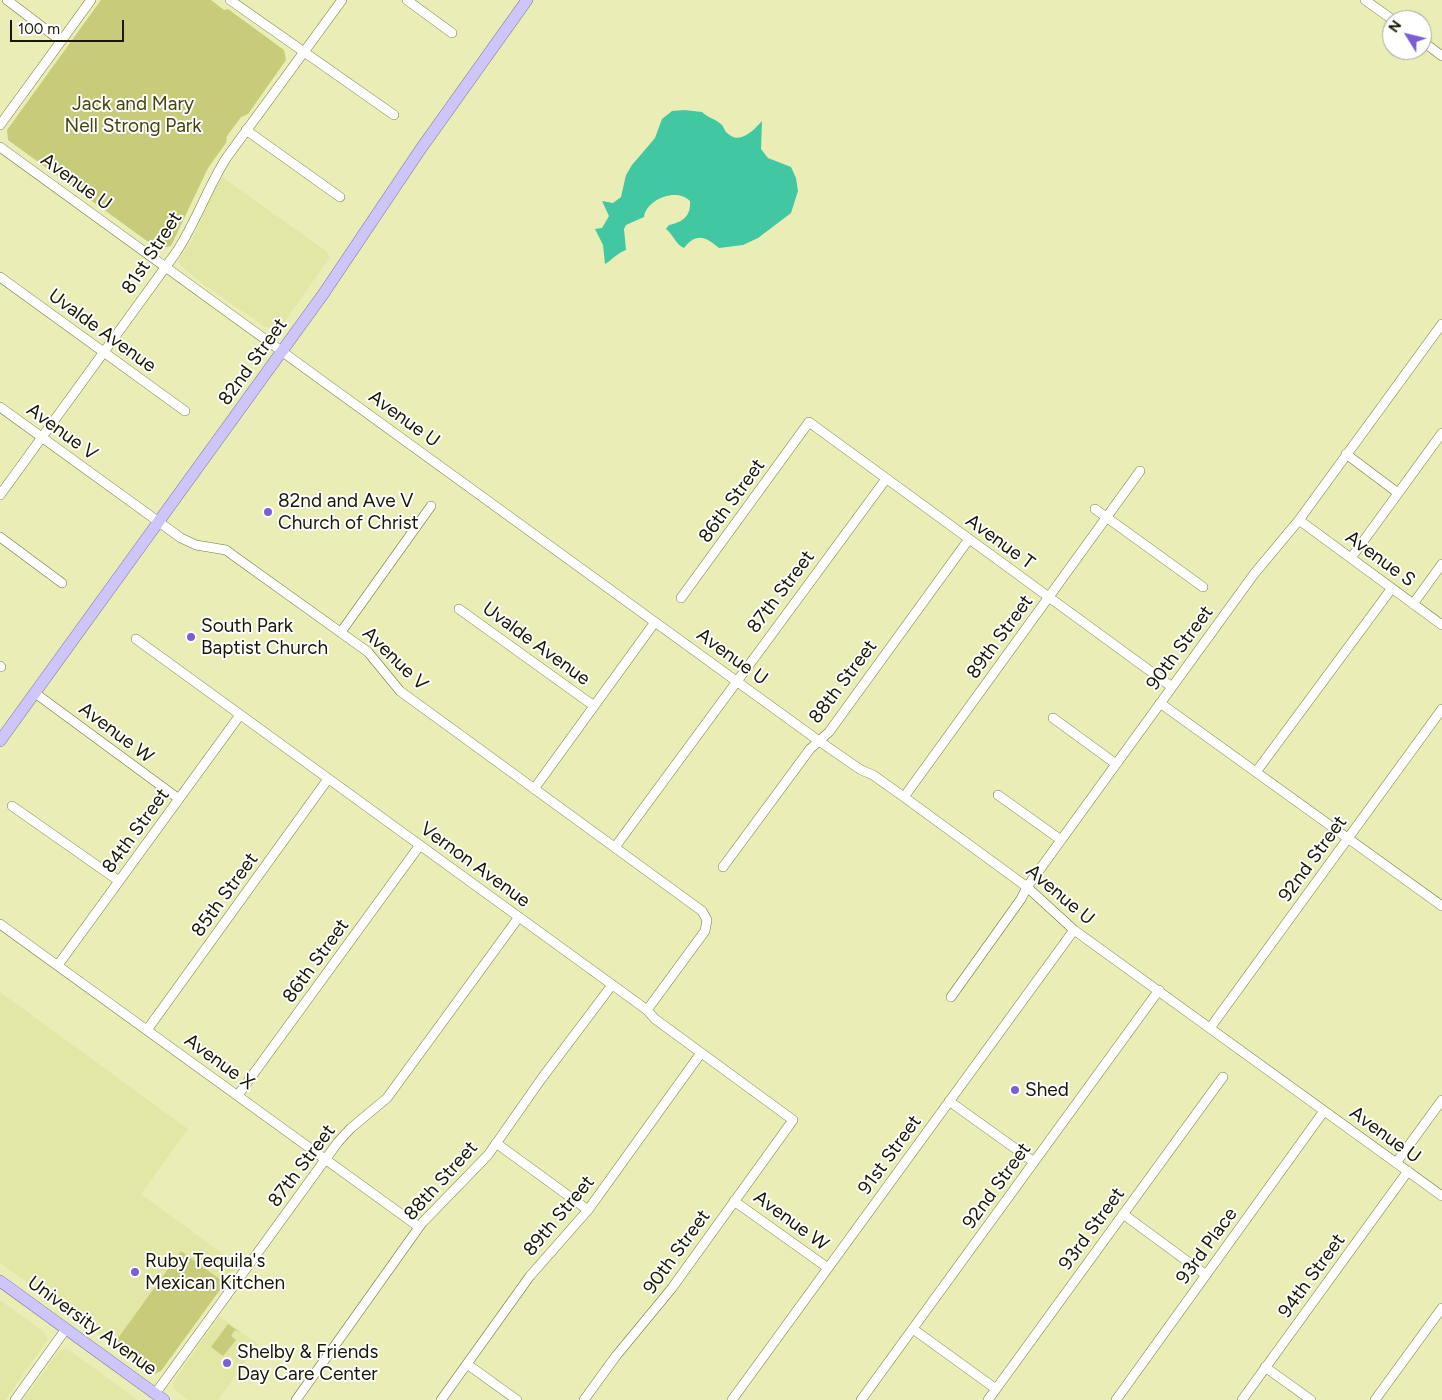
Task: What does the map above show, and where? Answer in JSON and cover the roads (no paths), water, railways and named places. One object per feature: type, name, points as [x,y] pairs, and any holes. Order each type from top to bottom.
[{"type":"main road","name":"82nd Street","points":[[0,740],[341,270],[439,123],[527,0]]},
{"type":"main road","name":"University Avenue","points":[[0,1281],[160,1397]]},
{"type":"street","points":[[7,0],[61,41]]},
{"type":"street","points":[[0,125],[91,0]]},
{"type":"street","points":[[230,0],[394,115]]},
{"type":"street","name":"81st Street","points":[[0,495],[165,266],[191,227],[215,175],[342,0]]},
{"type":"street","points":[[407,0],[452,33]]},
{"type":"street","points":[[1365,0],[1382,13]]},
{"type":"street","points":[[246,130],[340,197]]},
{"type":"street","name":"Avenue U","points":[[0,147],[819,741],[904,797],[1027,887],[1074,930],[1442,1196]]},
{"type":"street","name":"Uvalde Avenue","points":[[0,277],[184,411]]},
{"type":"street","name":"90th Street","points":[[951,997],[1021,899],[1027,887],[1254,574],[1299,520],[1346,454],[1438,337],[1442,324]]},
{"type":"street","name":"Avenue V","points":[[0,407],[158,522],[191,543],[226,550],[341,632],[368,652],[400,691],[702,911],[708,920],[705,930],[647,1010]]},
{"type":"street","name":"Avenue T","points":[[809,422],[1172,687]]},
{"type":"street","name":"86th Street","points":[[681,598],[809,422]]},
{"type":"street","points":[[1351,558],[1442,433]]},
{"type":"street","points":[[1346,454],[1398,493]]},
{"type":"street","name":"89th Street","points":[[904,797],[1140,471]]},
{"type":"street","name":"87th Street","points":[[615,847],[736,680],[886,479]]},
{"type":"street","points":[[341,632],[432,506]]},
{"type":"street","points":[[1094,509],[1203,586]]},
{"type":"street","name":"Avenue S","points":[[1299,520],[1442,625]]},
{"type":"street","points":[[0,537],[62,583]]},
{"type":"street","name":"88th Street","points":[[723,867],[810,749],[829,732],[969,539]]},
{"type":"street","points":[[1413,604],[1442,564]]},
{"type":"street","points":[[1256,772],[1392,588]]},
{"type":"street","name":"Uvalde Avenue","points":[[459,609],[594,706]]},
{"type":"street","points":[[534,788],[655,622]]},
{"type":"street","name":"Vernon Avenue","points":[[136,639],[647,1010],[654,1019],[793,1120]]},
{"type":"street","name":"Avenue W","points":[[35,693],[178,799]]},
{"type":"street","points":[[1160,703],[1442,906]]},
{"type":"street","name":"92nd Street","points":[[1210,1028],[1442,709]]},
{"type":"street","name":"84th Street","points":[[58,965],[240,715]]},
{"type":"street","points":[[1053,718],[1116,764]]},
{"type":"street","name":"85th Street","points":[[147,1030],[328,779]]},
{"type":"street","points":[[998,794],[1061,840]]},
{"type":"street","points":[[12,806],[119,881]]},
{"type":"street","name":"86th Street","points":[[238,1095],[420,845]]},
{"type":"street","name":"87th Street","points":[[160,1397],[325,1159],[351,1128],[387,1098],[519,917]]},
{"type":"street","name":"Avenue X","points":[[0,924],[419,1227]]},
{"type":"street","name":"91st Street","points":[[732,1400],[1074,930]]},
{"type":"street","name":"88th Street","points":[[296,1400],[419,1227],[448,1194],[471,1173],[496,1143],[612,985]]},
{"type":"street","name":"92nd Street","points":[[861,1400],[1159,990]]},
{"type":"street","name":"89th Street","points":[[441,1400],[530,1276],[588,1210],[702,1053]]},
{"type":"street","name":"93rd Street","points":[[988,1400],[1223,1077]]},
{"type":"street","points":[[1396,1163],[1442,1100]]},
{"type":"street","points":[[949,1101],[1034,1162]]},
{"type":"street","name":"93rd Place","points":[[1116,1400],[1324,1111]]},
{"type":"street","name":"90th Street","points":[[584,1400],[616,1356],[672,1288],[793,1120]]},
{"type":"street","points":[[496,1143],[588,1210]]},
{"type":"street","name":"94th Street","points":[[1242,1400],[1408,1172]]},
{"type":"street","name":"Avenue W","points":[[734,1200],[828,1268]]},
{"type":"street","points":[[1123,1214],[1206,1275]]},
{"type":"street","points":[[1375,1400],[1442,1308]]},
{"type":"street","points":[[15,1400],[66,1329]]},
{"type":"street","points":[[913,1329],[996,1389]]},
{"type":"street","points":[[467,1364],[517,1400]]},
{"type":"street","points":[[1266,1367],[1311,1400]]},
{"type":"place","name":"82nd and Ave V Church of Christ","points":[[268,512]]},
{"type":"place","name":"South Park Baptist Church","points":[[191,637]]},
{"type":"place","name":"Shed","points":[[1015,1090]]},
{"type":"place","name":"Ruby Tequila's Mexican Kitchen","points":[[135,1272]]},
{"type":"place","name":"Shelby & Friends Day Care Center","points":[[227,1363]]},
{"type":"park label","name":"Jack and Mary Nell Strong Park","points":[[133,115]]}]
